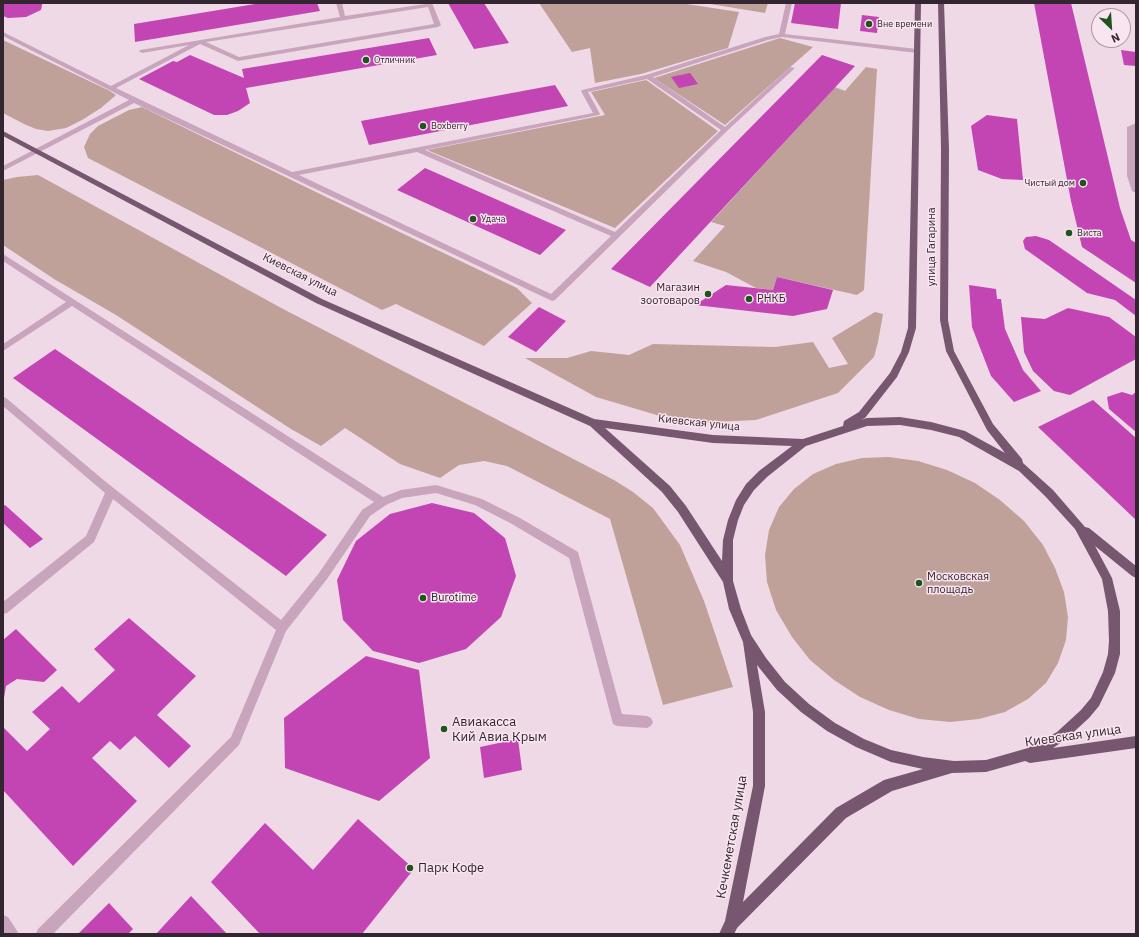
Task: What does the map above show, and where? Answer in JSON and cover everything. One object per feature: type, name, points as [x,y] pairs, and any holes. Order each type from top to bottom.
[{"type":"main road","name":"улица Гагарина","points":[[834,432],[862,415],[885,388],[894,375],[905,352],[912,328],[918,3]]},
{"type":"main road","name":"улица Гагарина","points":[[941,3],[945,149],[944,320],[950,351],[990,427],[1023,468]]},
{"type":"main road","name":"Киевская улица","points":[[3,133],[320,301],[593,423],[713,439],[803,443]]},
{"type":"main road","points":[[1079,526],[1102,568],[1110,590],[1114,611],[1114,654],[1109,673],[1095,702],[1085,714],[1061,736],[1047,745],[1014,759],[986,766],[954,767],[923,764],[891,756],[860,743],[831,727],[805,708],[781,686],[762,662],[747,638],[735,609],[728,581],[728,540],[733,520],[740,503],[750,488],[763,474],[803,443],[867,422],[900,421],[931,426],[962,434],[1023,468],[1049,493],[1079,526],[1136,573]]},
{"type":"main road","name":"Киевская улица","points":[[593,423],[666,489],[682,509],[728,581]]},
{"type":"main road","name":"Кечкеметская улица","points":[[729,929],[759,786],[759,712],[747,638]]},
{"type":"main road","name":"Киевская улица","points":[[1014,759],[1136,742]]},
{"type":"main road","name":"Кечкеметская улица","points":[[729,929],[841,813],[889,785],[954,767]]},
{"type":"lane","points":[[339,3],[343,18]]},
{"type":"lane","points":[[782,35],[788,3]]},
{"type":"lane","points":[[142,51],[429,4],[438,25],[238,60],[200,42]]},
{"type":"lane","points":[[3,34],[134,100],[552,298],[725,130],[792,68]]},
{"type":"lane","points":[[292,174],[597,114],[584,91],[648,77],[767,38],[782,35],[916,50]]},
{"type":"lane","points":[[112,88],[200,42]]},
{"type":"lane","points":[[648,77],[725,130]]},
{"type":"lane","points":[[3,169],[38,152],[134,100]]},
{"type":"lane","points":[[1136,125],[1131,127],[1131,176],[1136,192]]},
{"type":"lane","points":[[419,150],[617,236]]},
{"type":"lane","points":[[3,257],[382,502]]},
{"type":"lane","points":[[3,348],[72,302]]},
{"type":"lane","points":[[3,401],[111,492],[282,628]]},
{"type":"lane","points":[[43,934],[235,741],[282,628],[323,576],[366,513],[382,502],[401,494],[436,489],[478,502],[516,521],[574,555],[617,720],[647,722]]},
{"type":"lane","points":[[3,609],[90,539],[111,492]]},
{"type":"lane","points":[[3,922],[12,934]]},
{"type":"shaded area","points":[[539,3],[680,3],[739,12],[728,48],[641,74],[595,83],[590,48],[572,52]]},
{"type":"shaded area","points":[[704,3],[768,3],[765,13]]},
{"type":"shaded area","points":[[780,38],[813,47],[725,125],[654,78]]},
{"type":"shaded area","points":[[3,40],[116,95],[101,108],[66,128],[48,131],[36,129],[24,124],[3,113]]},
{"type":"shaded area","points":[[866,67],[877,69],[864,290],[857,295],[777,277],[773,290],[756,288],[726,272],[693,261],[725,226],[711,222],[835,87],[845,91]]},
{"type":"shaded area","points":[[646,80],[718,131],[615,228],[427,150],[605,115],[591,92]]},
{"type":"shaded area","points":[[142,107],[517,288],[532,303],[484,346],[396,304],[382,310],[88,158],[84,147],[90,134],[98,126],[129,110]]},
{"type":"shaded area","points":[[38,175],[285,310],[614,480],[633,492],[653,508],[680,545],[704,601],[733,687],[663,705],[610,519],[507,466],[484,461],[459,465],[440,478],[400,464],[345,428],[321,446],[291,429],[116,315],[54,279],[3,245],[3,180]]},
{"type":"shaded area","points":[[875,312],[883,314],[874,357],[838,393],[756,420],[692,423],[660,416],[596,397],[525,358],[567,358],[591,351],[629,355],[653,344],[775,347],[813,342],[829,368],[848,364],[832,338]]},
{"type":"shaded area","name":"Московская площадь","points":[[889,457],[918,461],[947,470],[975,483],[1000,500],[1024,521],[1043,545],[1055,568],[1064,592],[1068,617],[1066,640],[1058,663],[1046,683],[1028,699],[1005,712],[979,719],[950,722],[919,719],[889,710],[860,697],[834,680],[810,660],[792,637],[776,610],[767,582],[765,555],[769,530],[779,507],[794,489],[813,474],[836,464],[862,458]]},
{"type":"building","points":[[3,3],[42,3],[42,5],[41,10],[26,17],[8,18],[3,16]]},
{"type":"building","points":[[261,3],[317,3],[320,11],[135,42],[134,24]]},
{"type":"building","points":[[448,3],[484,3],[509,43],[474,49]]},
{"type":"building","points":[[795,3],[841,3],[838,29],[791,23]]},
{"type":"building","points":[[1034,3],[1071,3],[1120,208],[1131,240],[1136,243],[1136,283],[1082,247],[1071,201]]},
{"type":"building","name":"Вне времени","points":[[862,15],[879,17],[877,33],[860,31]]},
{"type":"building","points":[[429,38],[437,55],[246,88],[250,103],[238,111],[227,115],[214,115],[139,79],[173,61],[177,62],[190,55],[244,78],[242,69]]},
{"type":"building","points":[[1121,50],[1136,52],[1136,66],[1124,65]]},
{"type":"building","points":[[822,55],[855,66],[650,287],[611,269]]},
{"type":"building","points":[[690,73],[698,84],[679,88],[671,77]]},
{"type":"building","points":[[555,85],[568,106],[369,145],[361,121]]},
{"type":"building","points":[[987,115],[1017,119],[1023,180],[1002,179],[978,170],[971,126]]},
{"type":"building","points":[[425,168],[566,230],[540,255],[397,190]]},
{"type":"building","points":[[1036,236],[1049,240],[1136,300],[1136,316],[1115,300],[1087,293],[1025,249],[1023,241],[1026,237]]},
{"type":"building","points":[[777,277],[833,290],[827,309],[793,316],[695,305],[726,285],[773,290]]},
{"type":"building","points":[[969,285],[996,289],[997,299],[1001,299],[1005,329],[1023,370],[1041,391],[1014,402],[991,376],[972,327]]},
{"type":"building","points":[[539,307],[566,321],[536,352],[508,337]]},
{"type":"building","points":[[1068,308],[1109,317],[1136,337],[1136,359],[1070,395],[1054,391],[1033,371],[1024,352],[1021,317],[1045,319]]},
{"type":"building","points":[[55,349],[327,535],[286,576],[13,378]]},
{"type":"building","points":[[1122,392],[1132,395],[1136,392],[1136,432],[1109,409],[1107,397]]},
{"type":"building","points":[[1093,400],[1136,438],[1136,520],[1038,427]]},
{"type":"building","name":"Burotime","points":[[432,503],[474,513],[505,538],[516,576],[501,617],[466,649],[419,663],[373,651],[343,620],[337,580],[356,541],[390,514]]},
{"type":"building","points":[[5,505],[43,539],[30,548],[3,523],[3,506]]},
{"type":"building","points":[[129,618],[196,676],[157,715],[191,746],[169,768],[135,736],[120,750],[110,741],[92,758],[137,801],[73,866],[3,790],[3,727],[27,751],[50,729],[32,712],[62,686],[79,703],[115,670],[94,649]]},
{"type":"building","points":[[16,629],[57,670],[44,682],[17,679],[6,686],[3,704],[3,640]]},
{"type":"building","points":[[366,656],[419,670],[430,758],[379,801],[285,768],[284,718]]},
{"type":"building","points":[[518,739],[522,770],[484,778],[480,747]]},
{"type":"building","points":[[358,819],[414,869],[362,934],[260,934],[211,882],[265,823],[313,870]]},
{"type":"building","points":[[191,896],[227,934],[156,934]]},
{"type":"building","points":[[109,903],[133,929],[128,934],[78,934]]},
{"type":"place","name":"Вне времени","points":[[869,24]]},
{"type":"place","name":"Отличник","points":[[366,60]]},
{"type":"place","name":"Boxberry","points":[[423,126]]},
{"type":"place","name":"Чистый дом","points":[[1083,183]]},
{"type":"place","name":"Удача","points":[[473,219]]},
{"type":"place","name":"Виста","points":[[1069,233]]},
{"type":"place","name":"Магазин зоотоваров","points":[[708,294]]},
{"type":"place","name":"РНКБ","points":[[749,299]]},
{"type":"place","name":"Московская площадь","points":[[919,583]]},
{"type":"place","name":"Burotime","points":[[423,598]]},
{"type":"place","name":"Авиакасса Кий Авиа Крым","points":[[444,729]]},
{"type":"place","name":"Парк Кофе","points":[[410,868]]}]
